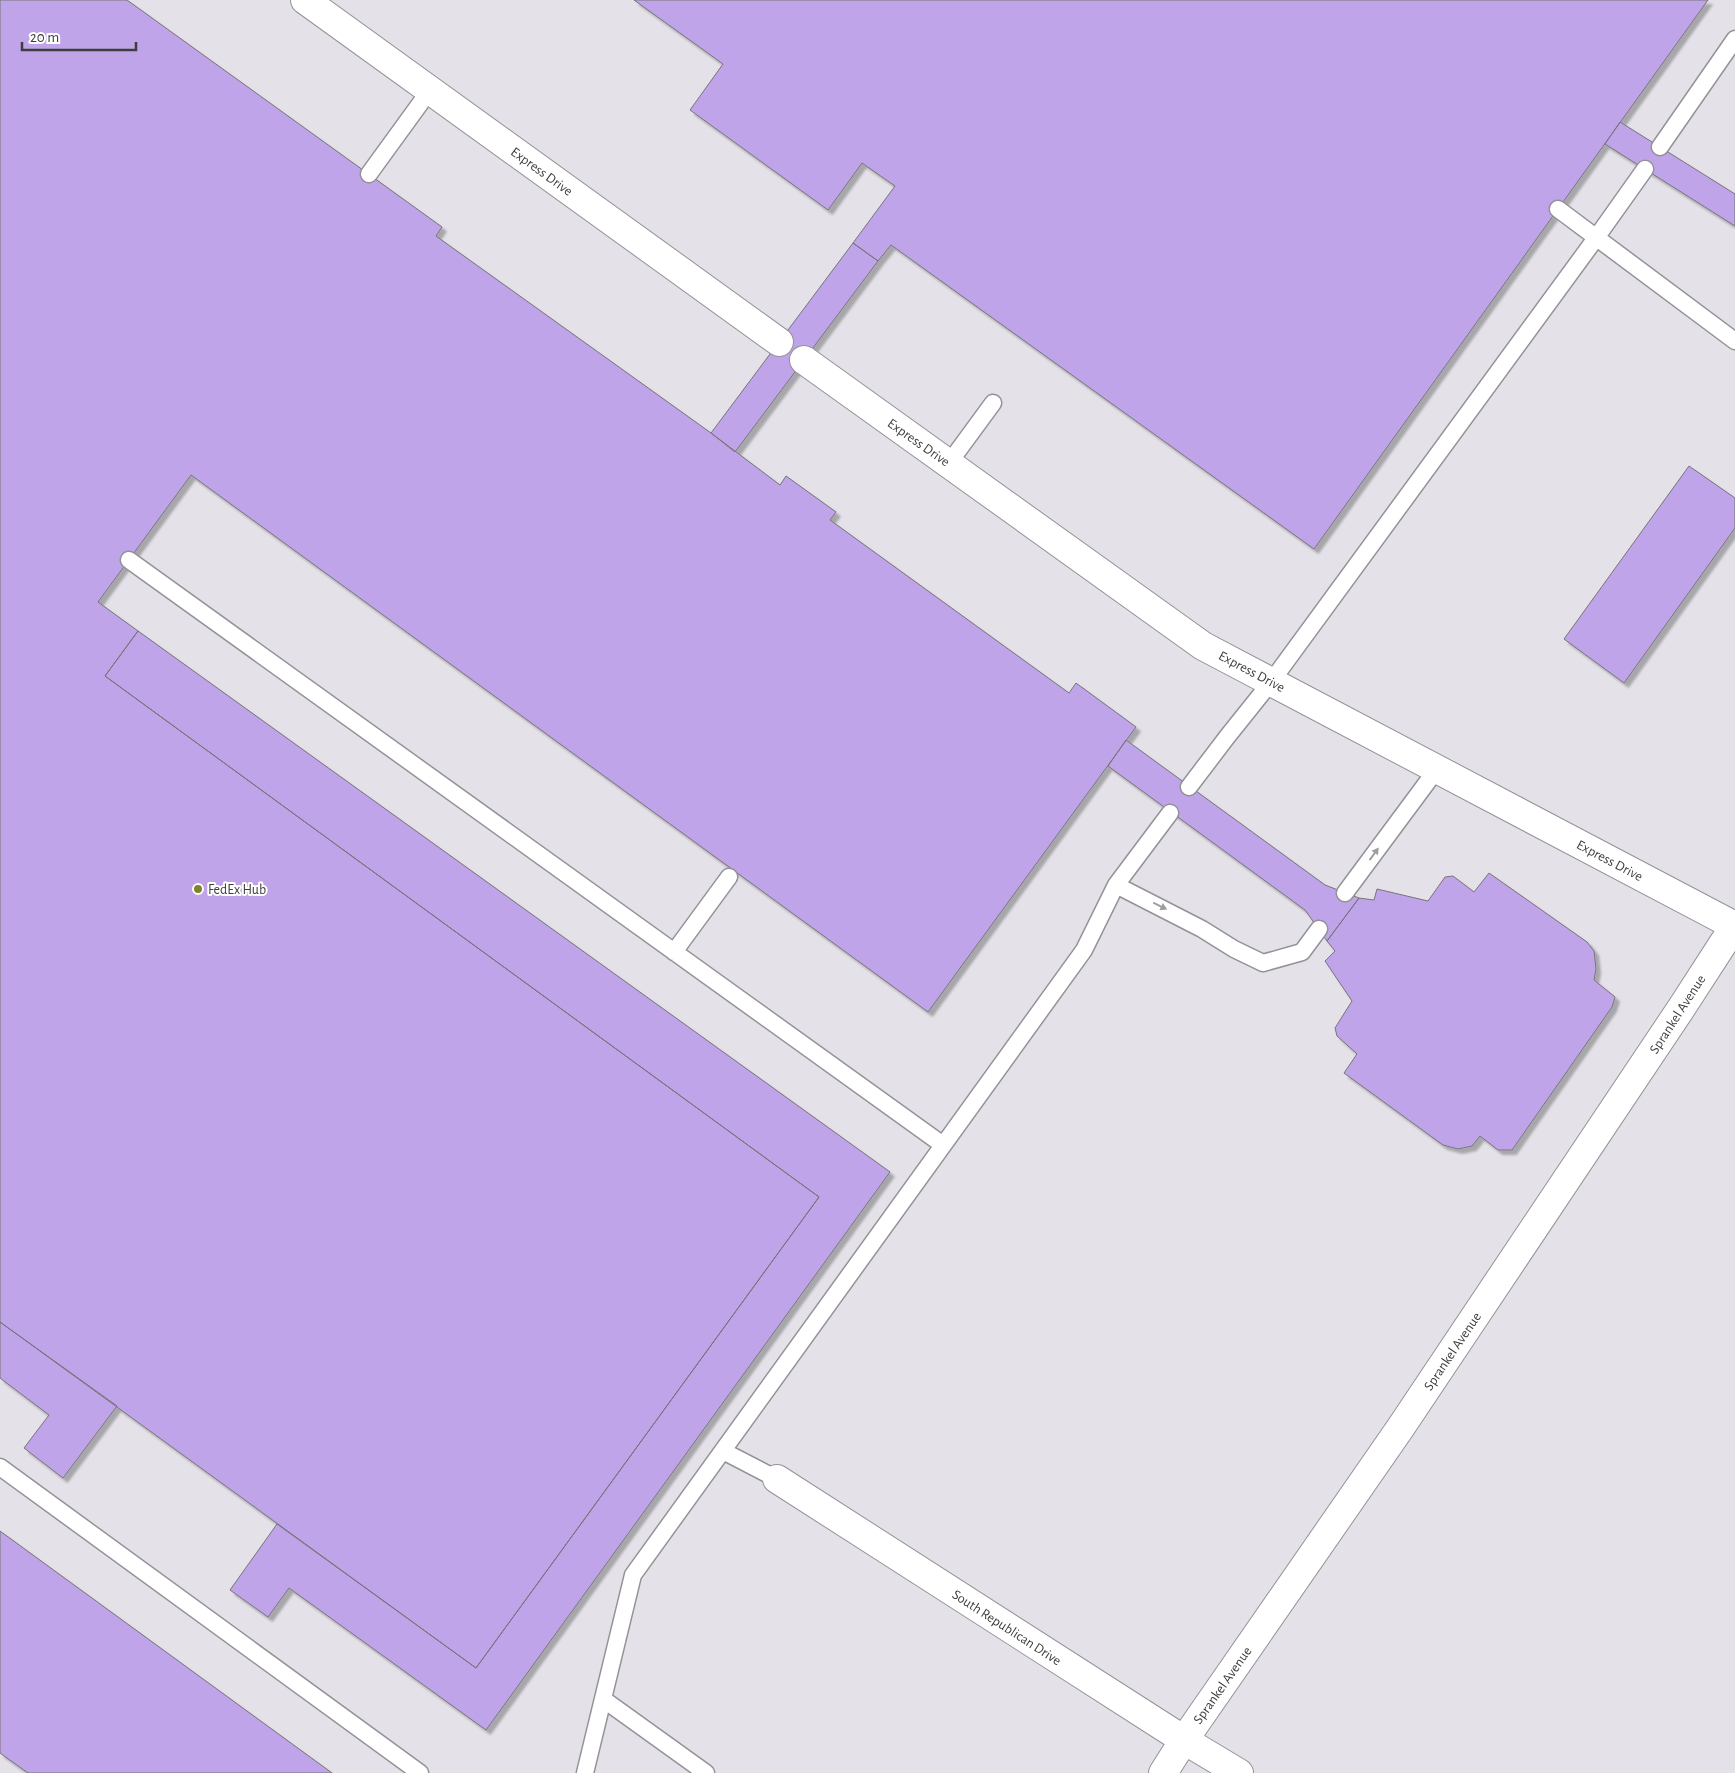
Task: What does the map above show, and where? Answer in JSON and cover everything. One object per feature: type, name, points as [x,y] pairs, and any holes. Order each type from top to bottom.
[{"type":"street","name":"Express Drive","points":[[305,0],[779,342]]},
{"type":"street","name":"Express Drive","points":[[804,360],[1203,646],[1735,926]]},
{"type":"street","name":"Sprankel Avenue","points":[[1163,1773],[1407,1419],[1735,926]]},
{"type":"street","name":"South Republican Drive","points":[[777,1478],[1184,1740],[1239,1773]]},
{"type":"lane","points":[[1660,147],[1735,39]]},
{"type":"lane","points":[[369,174],[430,90]]},
{"type":"lane","points":[[1189,787],[1271,682],[1645,169]]},
{"type":"lane","points":[[1558,209],[1735,341]]},
{"type":"lane","points":[[950,463],[993,403]]},
{"type":"lane","points":[[129,560],[944,1145]]},
{"type":"lane","points":[[1346,893],[1437,769]]},
{"type":"lane","points":[[585,1773],[633,1575],[1084,950],[1116,885],[1170,813]]},
{"type":"lane","points":[[674,952],[729,877]]},
{"type":"lane","points":[[1116,885],[1263,963],[1302,952],[1319,929]]},
{"type":"lane","points":[[723,1451],[777,1478]]},
{"type":"lane","points":[[0,1467],[420,1773]]},
{"type":"lane","points":[[603,1699],[706,1773]]},
{"type":"building","name":"FedEx Hub","points":[[0,0],[127,0],[442,227],[436,236],[711,433],[780,485],[786,476],[836,512],[830,520],[1069,693],[1076,683],[1136,727],[928,1012],[191,475],[98,602],[138,631],[105,676],[819,1197],[476,1668],[0,1322]]},
{"type":"building","points":[[634,0],[1708,0],[1314,549],[891,245],[878,261],[853,243],[895,186],[862,163],[828,210],[690,110],[723,64]]},
{"type":"building","points":[[1620,122],[1735,194],[1735,226],[1605,144]]},
{"type":"building","points":[[853,243],[878,261],[735,452],[711,433]]},
{"type":"building","points":[[1689,466],[1735,498],[1735,528],[1624,683],[1564,639]]},
{"type":"building","points":[[138,631],[890,1172],[486,1730],[289,1588],[268,1617],[230,1590],[277,1524],[476,1668],[819,1197],[105,676]]},
{"type":"building","points":[[1126,740],[1325,885],[1359,898],[1327,941],[1305,910],[1108,766]]},
{"type":"building","points":[[1489,873],[1587,942],[1594,951],[1596,969],[1594,980],[1615,997],[1612,1007],[1512,1150],[1498,1150],[1480,1136],[1472,1146],[1458,1149],[1443,1145],[1344,1073],[1357,1054],[1337,1036],[1335,1028],[1352,1001],[1325,961],[1335,951],[1327,941],[1359,898],[1374,900],[1377,889],[1428,901],[1445,877],[1453,876],[1474,892]]},
{"type":"building","points":[[0,1322],[117,1406],[63,1478],[24,1448],[49,1415],[0,1378]]},
{"type":"building","points":[[0,1531],[332,1773],[28,1773],[0,1753]]},
{"type":"place","name":"FedEx Hub","points":[[198,889]]}]
